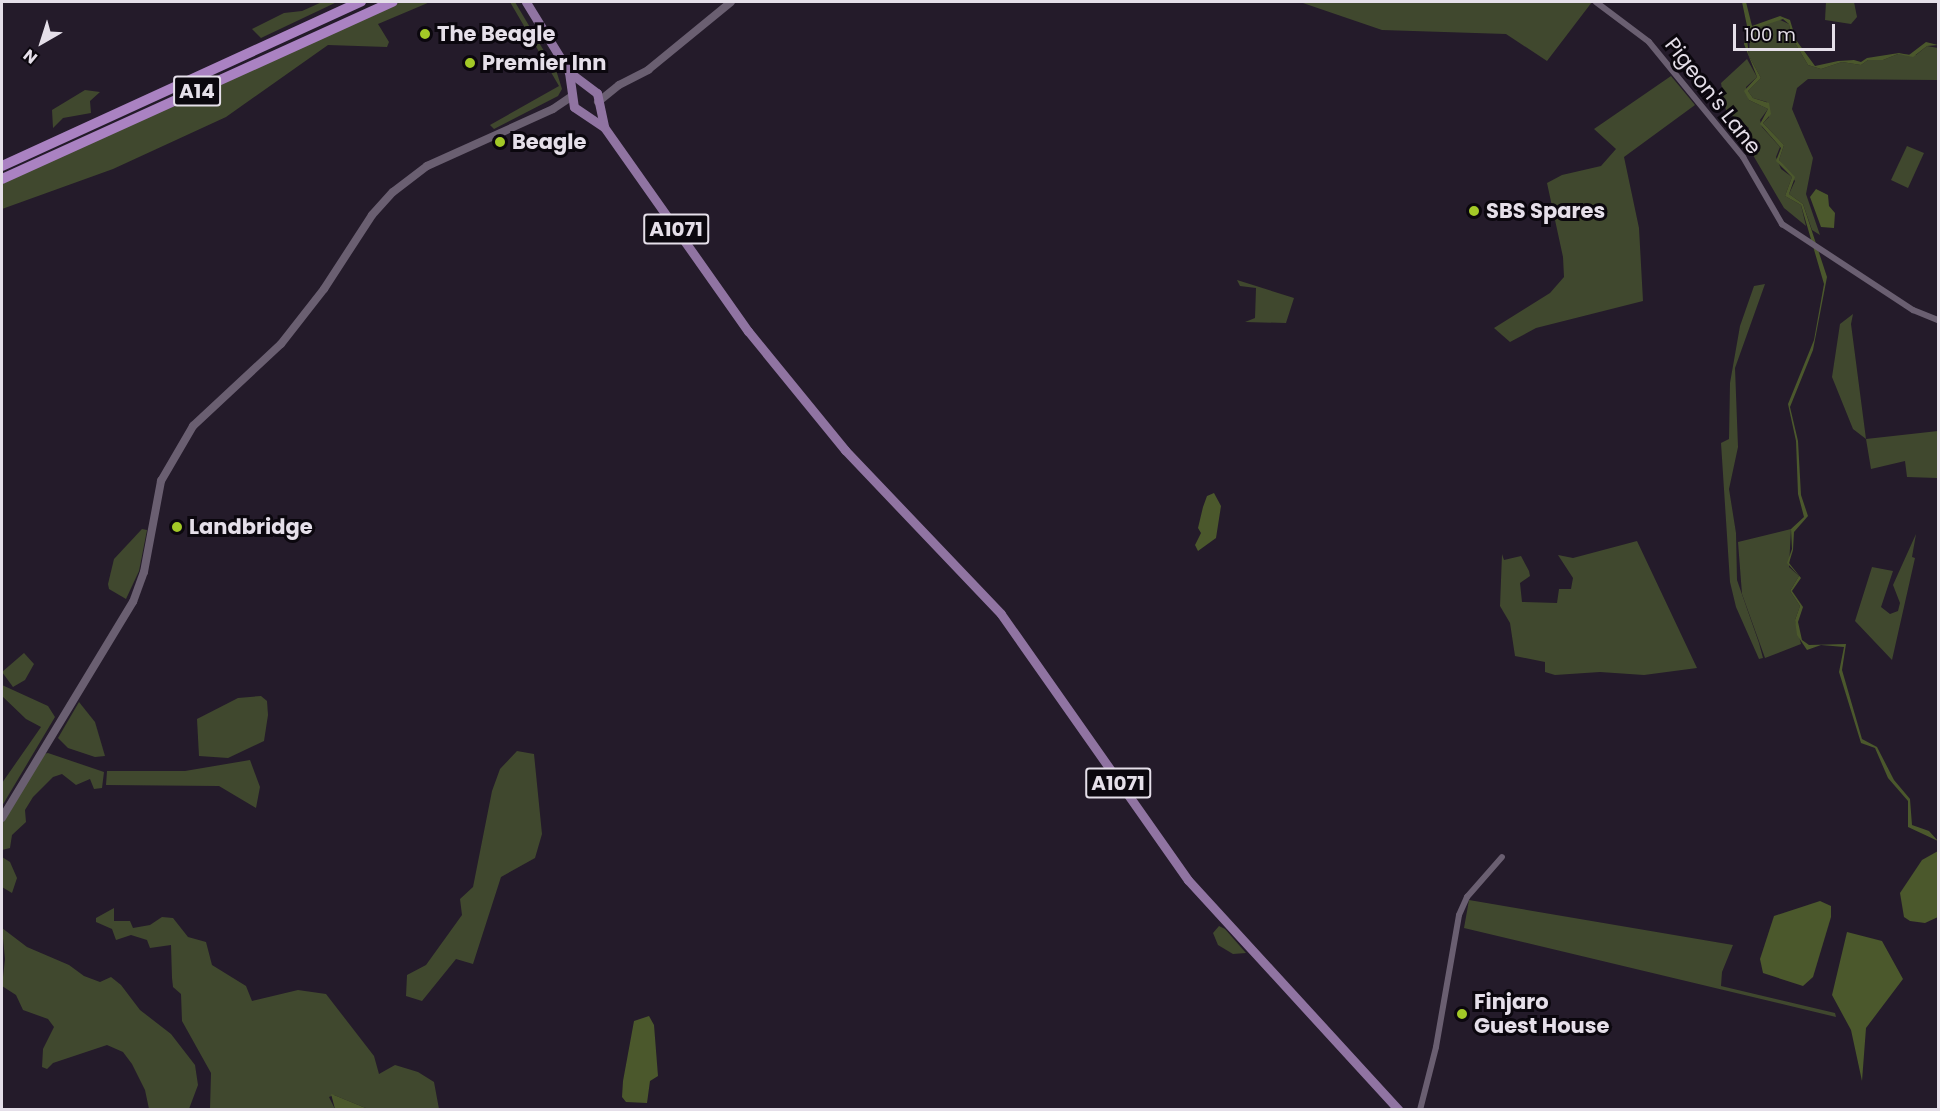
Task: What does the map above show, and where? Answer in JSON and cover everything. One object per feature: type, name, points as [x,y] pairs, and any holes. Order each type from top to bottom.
[{"type":"highway","name":"A14","points":[[2,166],[361,2]]},
{"type":"highway","name":"A14","points":[[2,179],[393,2]]},
{"type":"main road","points":[[526,2],[569,72],[573,94],[581,111]]},
{"type":"main road","points":[[553,109],[581,111],[598,104],[619,85],[648,69],[731,2]]},
{"type":"main road","points":[[569,72],[591,87],[598,104]]},
{"type":"main road","points":[[2,818],[133,602],[144,572],[161,481],[186,434],[281,344],[324,289],[372,215],[393,192],[427,166],[553,109],[573,94],[591,87],[619,85]]},
{"type":"main road","name":"A1071","points":[[598,104],[604,127]]},
{"type":"main road","name":"A1071","points":[[581,111],[604,127],[748,331],[823,424],[1001,614],[1188,880],[1399,1110]]},
{"type":"street","name":"Pigeon's Lane","points":[[1596,2],[1649,42],[1743,157],[1782,224],[1913,310],[1938,320]]},
{"type":"street","points":[[1420,1110],[1436,1047],[1459,915],[1467,897],[1502,857]]},
{"type":"shaded area","points":[[322,2],[337,2],[261,38],[252,29],[284,13],[302,11]]},
{"type":"shaded area","points":[[401,2],[430,2],[378,24],[389,42],[387,47],[328,45],[226,117],[113,169],[2,209],[2,183]]},
{"type":"shaded area","points":[[510,2],[515,2],[557,73],[562,89],[558,96],[494,129],[490,125],[559,86]]},
{"type":"shaded area","points":[[1300,2],[1592,2],[1547,61],[1506,34],[1382,30]]},
{"type":"shaded area","points":[[1742,2],[1746,2],[1752,26],[1780,16],[1790,20],[1796,40],[1815,66],[1838,61],[1861,62],[1867,58],[1899,53],[1909,55],[1926,42],[1938,45],[1927,46],[1913,57],[1898,54],[1883,60],[1868,60],[1861,65],[1842,62],[1821,69],[1808,65],[1791,36],[1789,24],[1783,19],[1750,30],[1747,39],[1749,56],[1761,78],[1748,91],[1753,98],[1769,103],[1771,114],[1763,123],[1784,145],[1779,160],[1795,177],[1789,194],[1803,204],[1827,277],[1813,350],[1790,407],[1798,441],[1801,495],[1808,516],[1794,532],[1793,550],[1789,563],[1801,578],[1792,591],[1803,607],[1798,622],[1802,640],[1809,645],[1846,644],[1842,670],[1862,739],[1877,747],[1894,780],[1910,799],[1912,825],[1929,831],[1938,841],[1908,827],[1908,801],[1888,778],[1875,748],[1861,743],[1839,672],[1844,647],[1821,645],[1807,650],[1797,635],[1795,620],[1800,606],[1790,591],[1799,576],[1787,563],[1792,549],[1791,529],[1804,517],[1798,494],[1796,441],[1788,404],[1814,340],[1824,284],[1801,205],[1785,196],[1792,177],[1776,161],[1781,148],[1760,124],[1768,109],[1749,100],[1744,91],[1757,77],[1744,44],[1747,26]]},
{"type":"shaded area","points":[[1826,2],[1854,2],[1857,17],[1851,24],[1825,20]]},
{"type":"shaded area","points":[[1778,19],[1789,24],[1791,36],[1808,65],[1821,69],[1842,62],[1861,65],[1868,60],[1883,60],[1898,54],[1916,55],[1927,46],[1938,48],[1938,80],[1808,79],[1797,88],[1792,109],[1813,158],[1806,194],[1820,235],[1812,230],[1803,204],[1789,194],[1795,181],[1779,160],[1784,145],[1763,123],[1769,117],[1767,102],[1753,98],[1748,91],[1761,78],[1749,56],[1750,30]]},
{"type":"shaded area","points":[[1747,59],[1757,77],[1746,87],[1749,100],[1768,109],[1760,120],[1762,127],[1780,147],[1776,157],[1781,169],[1792,177],[1785,196],[1801,205],[1806,226],[1784,208],[1743,138],[1749,128],[1726,111],[1721,83]]},
{"type":"shaded area","points":[[1671,76],[1695,105],[1624,157],[1639,228],[1643,301],[1536,328],[1510,342],[1494,328],[1550,293],[1564,277],[1563,257],[1547,183],[1562,175],[1601,166],[1616,149],[1594,129]]},
{"type":"shaded area","points":[[85,90],[100,92],[90,101],[91,113],[63,118],[53,128],[52,110]]},
{"type":"shaded area","points":[[1907,146],[1924,153],[1908,188],[1891,180]]},
{"type":"shaded area","points":[[1816,189],[1828,195],[1829,206],[1835,213],[1834,228],[1821,227],[1810,197]]},
{"type":"shaded area","points":[[1237,280],[1294,298],[1286,323],[1245,322],[1255,318],[1256,288],[1240,286]]},
{"type":"shaded area","points":[[1765,284],[1735,368],[1738,447],[1729,489],[1736,533],[1737,580],[1759,643],[1763,658],[1759,659],[1736,607],[1730,582],[1721,443],[1729,439],[1730,383],[1740,326],[1754,286]]},
{"type":"shaded area","points":[[1853,314],[1851,324],[1866,439],[1853,429],[1832,377],[1840,324]]},
{"type":"shaded area","points":[[1938,431],[1937,478],[1907,477],[1905,461],[1871,469],[1866,439]]},
{"type":"shaded area","points":[[1214,493],[1221,506],[1216,538],[1198,551],[1195,545],[1201,533],[1198,528],[1203,507],[1207,496]]},
{"type":"shaded area","points":[[142,529],[147,530],[139,571],[126,599],[109,589],[108,584],[114,559]]},
{"type":"shaded area","points":[[1791,529],[1789,567],[1799,576],[1790,591],[1800,606],[1795,620],[1801,644],[1765,658],[1742,594],[1738,542]]},
{"type":"shaded area","points":[[1916,534],[1912,557],[1915,558],[1892,660],[1855,621],[1872,567],[1893,571],[1881,607],[1890,614],[1898,611],[1900,603],[1893,585]]},
{"type":"shaded area","points":[[1637,541],[1697,668],[1644,675],[1600,672],[1555,675],[1545,672],[1545,662],[1515,656],[1510,623],[1500,606],[1502,554],[1504,560],[1521,556],[1529,571],[1530,576],[1520,583],[1522,602],[1557,603],[1559,589],[1571,589],[1573,578],[1558,555],[1573,558]]},
{"type":"shaded area","points":[[24,653],[34,664],[25,680],[13,687],[2,672]]},
{"type":"shaded area","points":[[2,685],[48,706],[55,717],[2,806],[2,783],[41,727],[26,719],[2,696]]},
{"type":"shaded area","points":[[261,696],[267,701],[268,715],[264,741],[228,758],[199,756],[197,719],[238,698]]},
{"type":"shaded area","points":[[79,702],[95,722],[105,756],[95,757],[68,748],[58,738]]},
{"type":"shaded area","points":[[517,751],[534,754],[542,834],[535,858],[501,877],[473,964],[456,959],[422,1001],[406,996],[407,975],[426,965],[462,915],[460,899],[473,887],[492,791],[500,769]]},
{"type":"shaded area","points":[[48,753],[104,772],[102,788],[94,789],[90,779],[76,785],[62,774],[53,777],[33,797],[25,810],[26,822],[12,835],[10,848],[2,850],[2,818],[43,754]]},
{"type":"shaded area","points":[[250,760],[260,787],[256,808],[219,786],[106,785],[107,771],[185,771]]},
{"type":"shaded area","points":[[1938,851],[1938,917],[1925,923],[1910,921],[1904,917],[1900,893],[1922,860]]},
{"type":"shaded area","points":[[2,857],[10,862],[17,878],[12,893],[2,887]]},
{"type":"shaded area","points":[[1469,900],[1733,945],[1722,972],[1721,986],[1835,1013],[1836,1017],[1464,928]]},
{"type":"shaded area","points":[[1820,901],[1831,906],[1831,917],[1813,977],[1803,986],[1763,973],[1760,959],[1774,916]]},
{"type":"shaded area","points":[[114,908],[114,921],[130,921],[133,928],[150,925],[162,917],[173,918],[188,937],[206,942],[212,965],[246,986],[252,1001],[298,990],[326,994],[374,1056],[379,1074],[395,1065],[418,1072],[434,1082],[439,1109],[368,1109],[334,1095],[329,1097],[335,1109],[210,1109],[211,1073],[182,1021],[181,994],[173,987],[171,945],[150,948],[147,940],[131,935],[116,940],[112,929],[96,922],[96,918]]},
{"type":"shaded area","points":[[1219,926],[1225,929],[1246,953],[1233,954],[1218,945],[1213,933]]},
{"type":"shaded area","points":[[2,928],[27,947],[69,965],[84,976],[100,982],[111,977],[121,985],[140,1010],[171,1034],[195,1065],[198,1085],[189,1109],[149,1109],[145,1090],[132,1064],[123,1052],[107,1045],[53,1063],[47,1069],[42,1067],[43,1049],[54,1027],[48,1019],[23,1010],[16,995],[2,986],[5,959]]},
{"type":"shaded area","points":[[1847,932],[1882,941],[1903,979],[1866,1028],[1862,1081],[1851,1030],[1832,995]]},
{"type":"shaded area","points":[[649,1016],[654,1025],[658,1076],[650,1081],[647,1103],[626,1102],[622,1097],[623,1081],[634,1021]]},
{"type":"shaded area","points":[[331,1094],[334,1095],[368,1109],[335,1109]]},
{"type":"place","name":"The Beagle","points":[[425,34]]},
{"type":"place","name":"Premier Inn","points":[[470,63]]},
{"type":"place","name":"Beagle","points":[[500,142]]},
{"type":"place","name":"SBS Spares","points":[[1474,211]]},
{"type":"place","name":"Landbridge","points":[[177,527]]},
{"type":"place","name":"Finjaro Guest House","points":[[1462,1014]]}]
